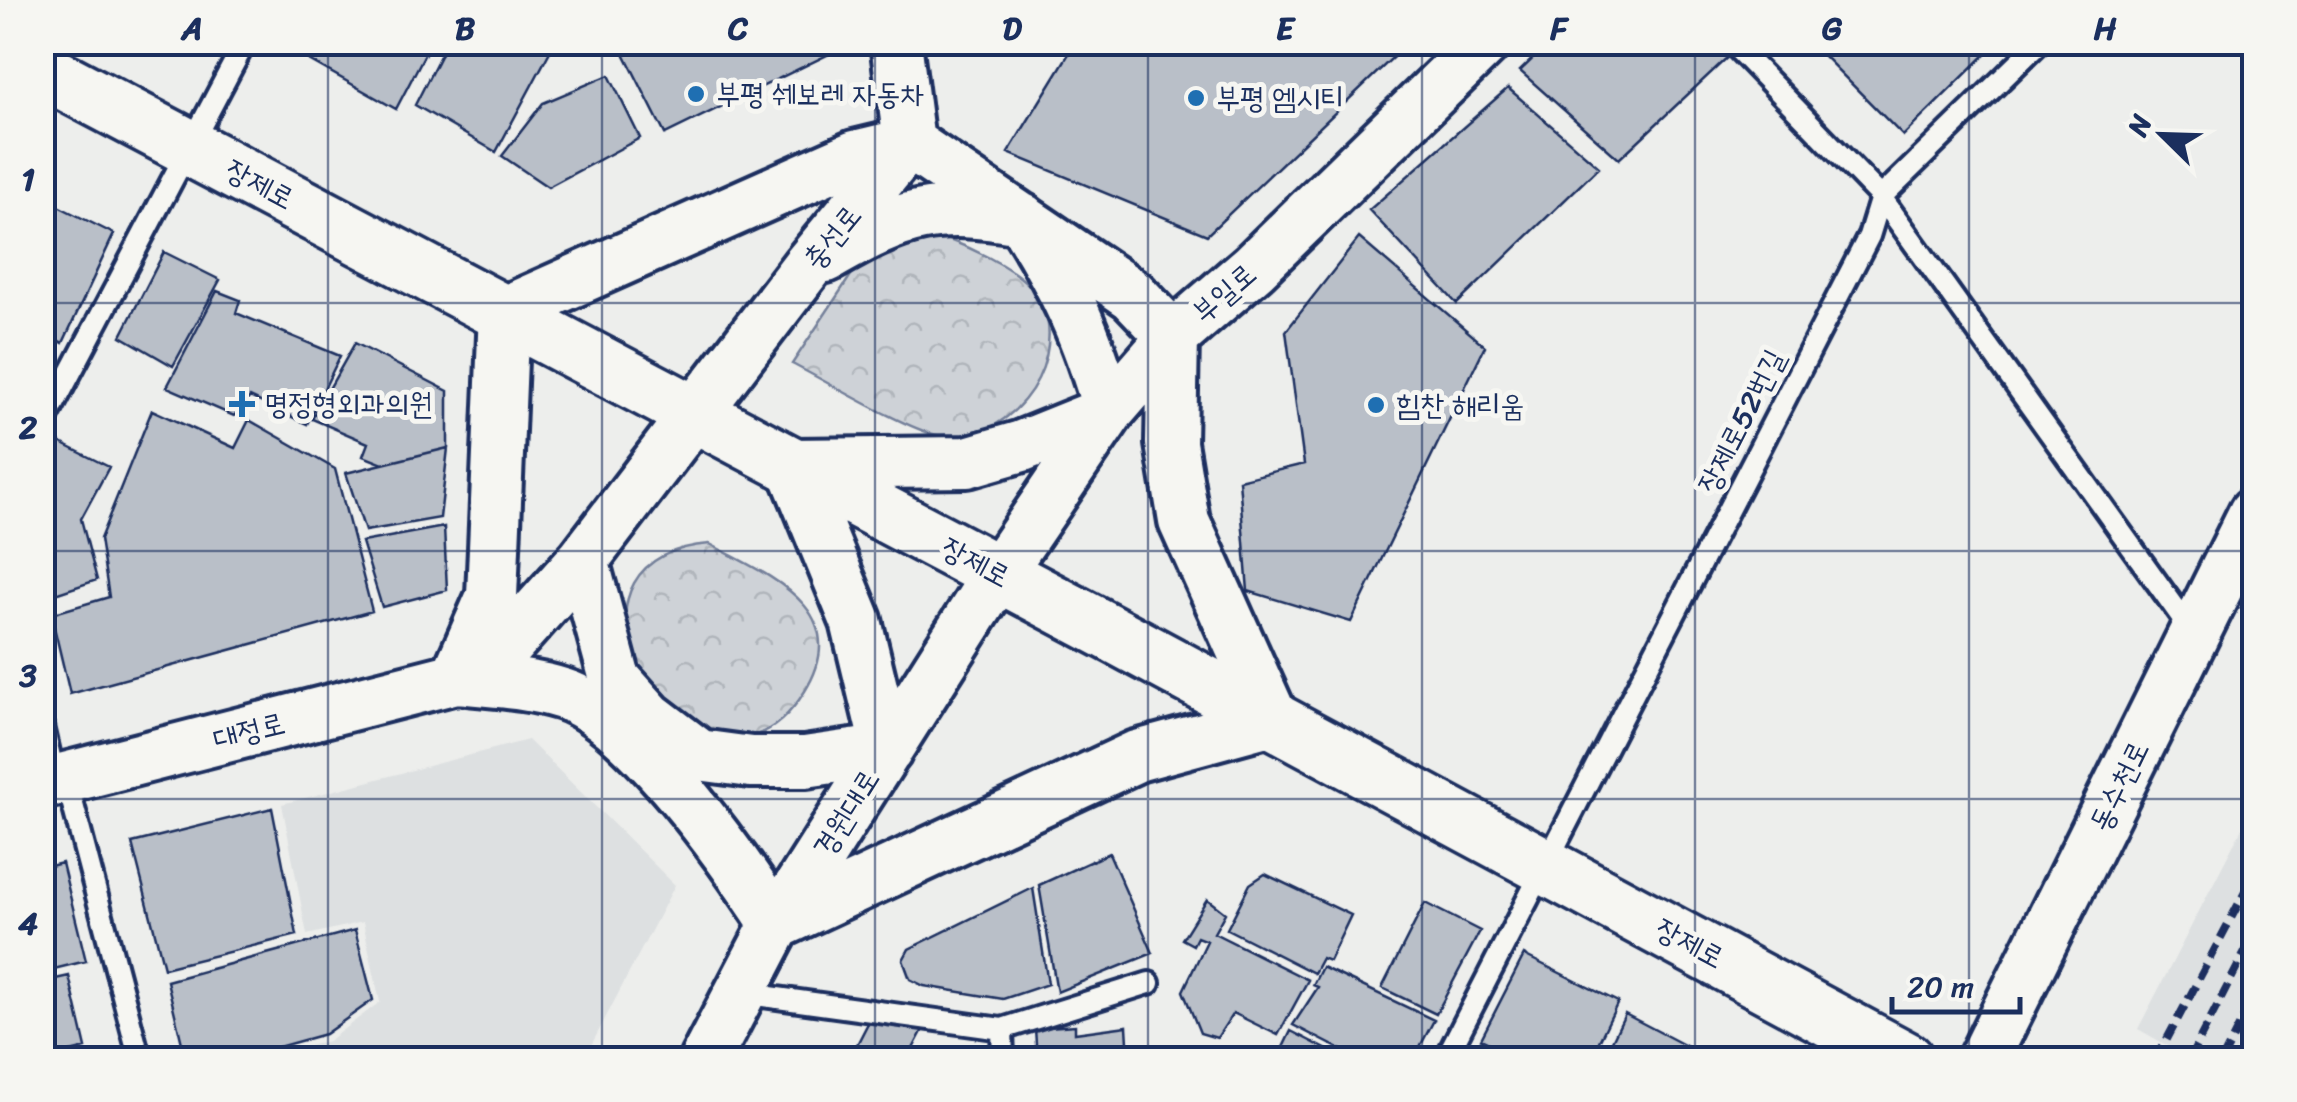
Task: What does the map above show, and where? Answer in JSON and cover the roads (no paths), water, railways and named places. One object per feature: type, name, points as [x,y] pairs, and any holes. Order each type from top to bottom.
[{"type":"main road","name":"장제로","points":[[42,70],[1273,719],[1906,1060]]},
{"type":"street","points":[[896,42],[909,143]]},
{"type":"street","name":"부일로","points":[[998,574],[1109,412],[1173,337],[1254,267],[1485,42]]},
{"type":"street","points":[[909,143],[1022,219],[1133,294],[1173,337],[1171,444],[1184,520],[1273,719],[1137,756],[776,924],[729,851],[616,724],[566,694],[456,678],[492,596],[504,312],[855,156],[909,143]]},
{"type":"street","name":"충선로","points":[[456,678],[508,644],[583,560],[806,268],[909,143]]},
{"type":"street","points":[[583,560],[616,679],[649,717],[699,754],[751,762],[805,762],[887,750],[856,622],[792,464],[967,462],[1022,446],[1109,412],[1086,334],[1055,269],[1022,219],[967,210],[921,212],[873,230],[806,268]]},
{"type":"street","name":"동수천로","points":[[1983,1060],[2254,513]]},
{"type":"street","name":"경원대로","points":[[705,1060],[776,924],[998,574]]},
{"type":"street","name":"대정로","points":[[55,781],[456,678]]},
{"type":"lane","points":[[42,427],[245,42]]},
{"type":"lane","points":[[1730,42],[1881,196],[2194,634]]},
{"type":"lane","name":"장제로52번길","points":[[1446,1060],[1869,236],[1881,196],[2040,42]]},
{"type":"lane","points":[[42,722],[55,781],[140,1060]]},
{"type":"lane","points":[[740,992],[1002,1029],[1149,983]]},
{"type":"lane","points":[[1002,1029],[1003,1060]]},
{"type":"railway","points":[[2156,1060],[2254,875]]},
{"type":"railway","points":[[2189,1060],[2254,935]]},
{"type":"railway","points":[[2222,1060],[2254,997]]},
{"type":"place","name":"부평 쉐보레 자동차","points":[[696,94]]},
{"type":"place","name":"부평 엠시티","points":[[1196,98]]},
{"type":"place","name":"명정형외과의원","points":[[242,404]]},
{"type":"place","name":"힘찬 해리움","points":[[1376,405]]}]
